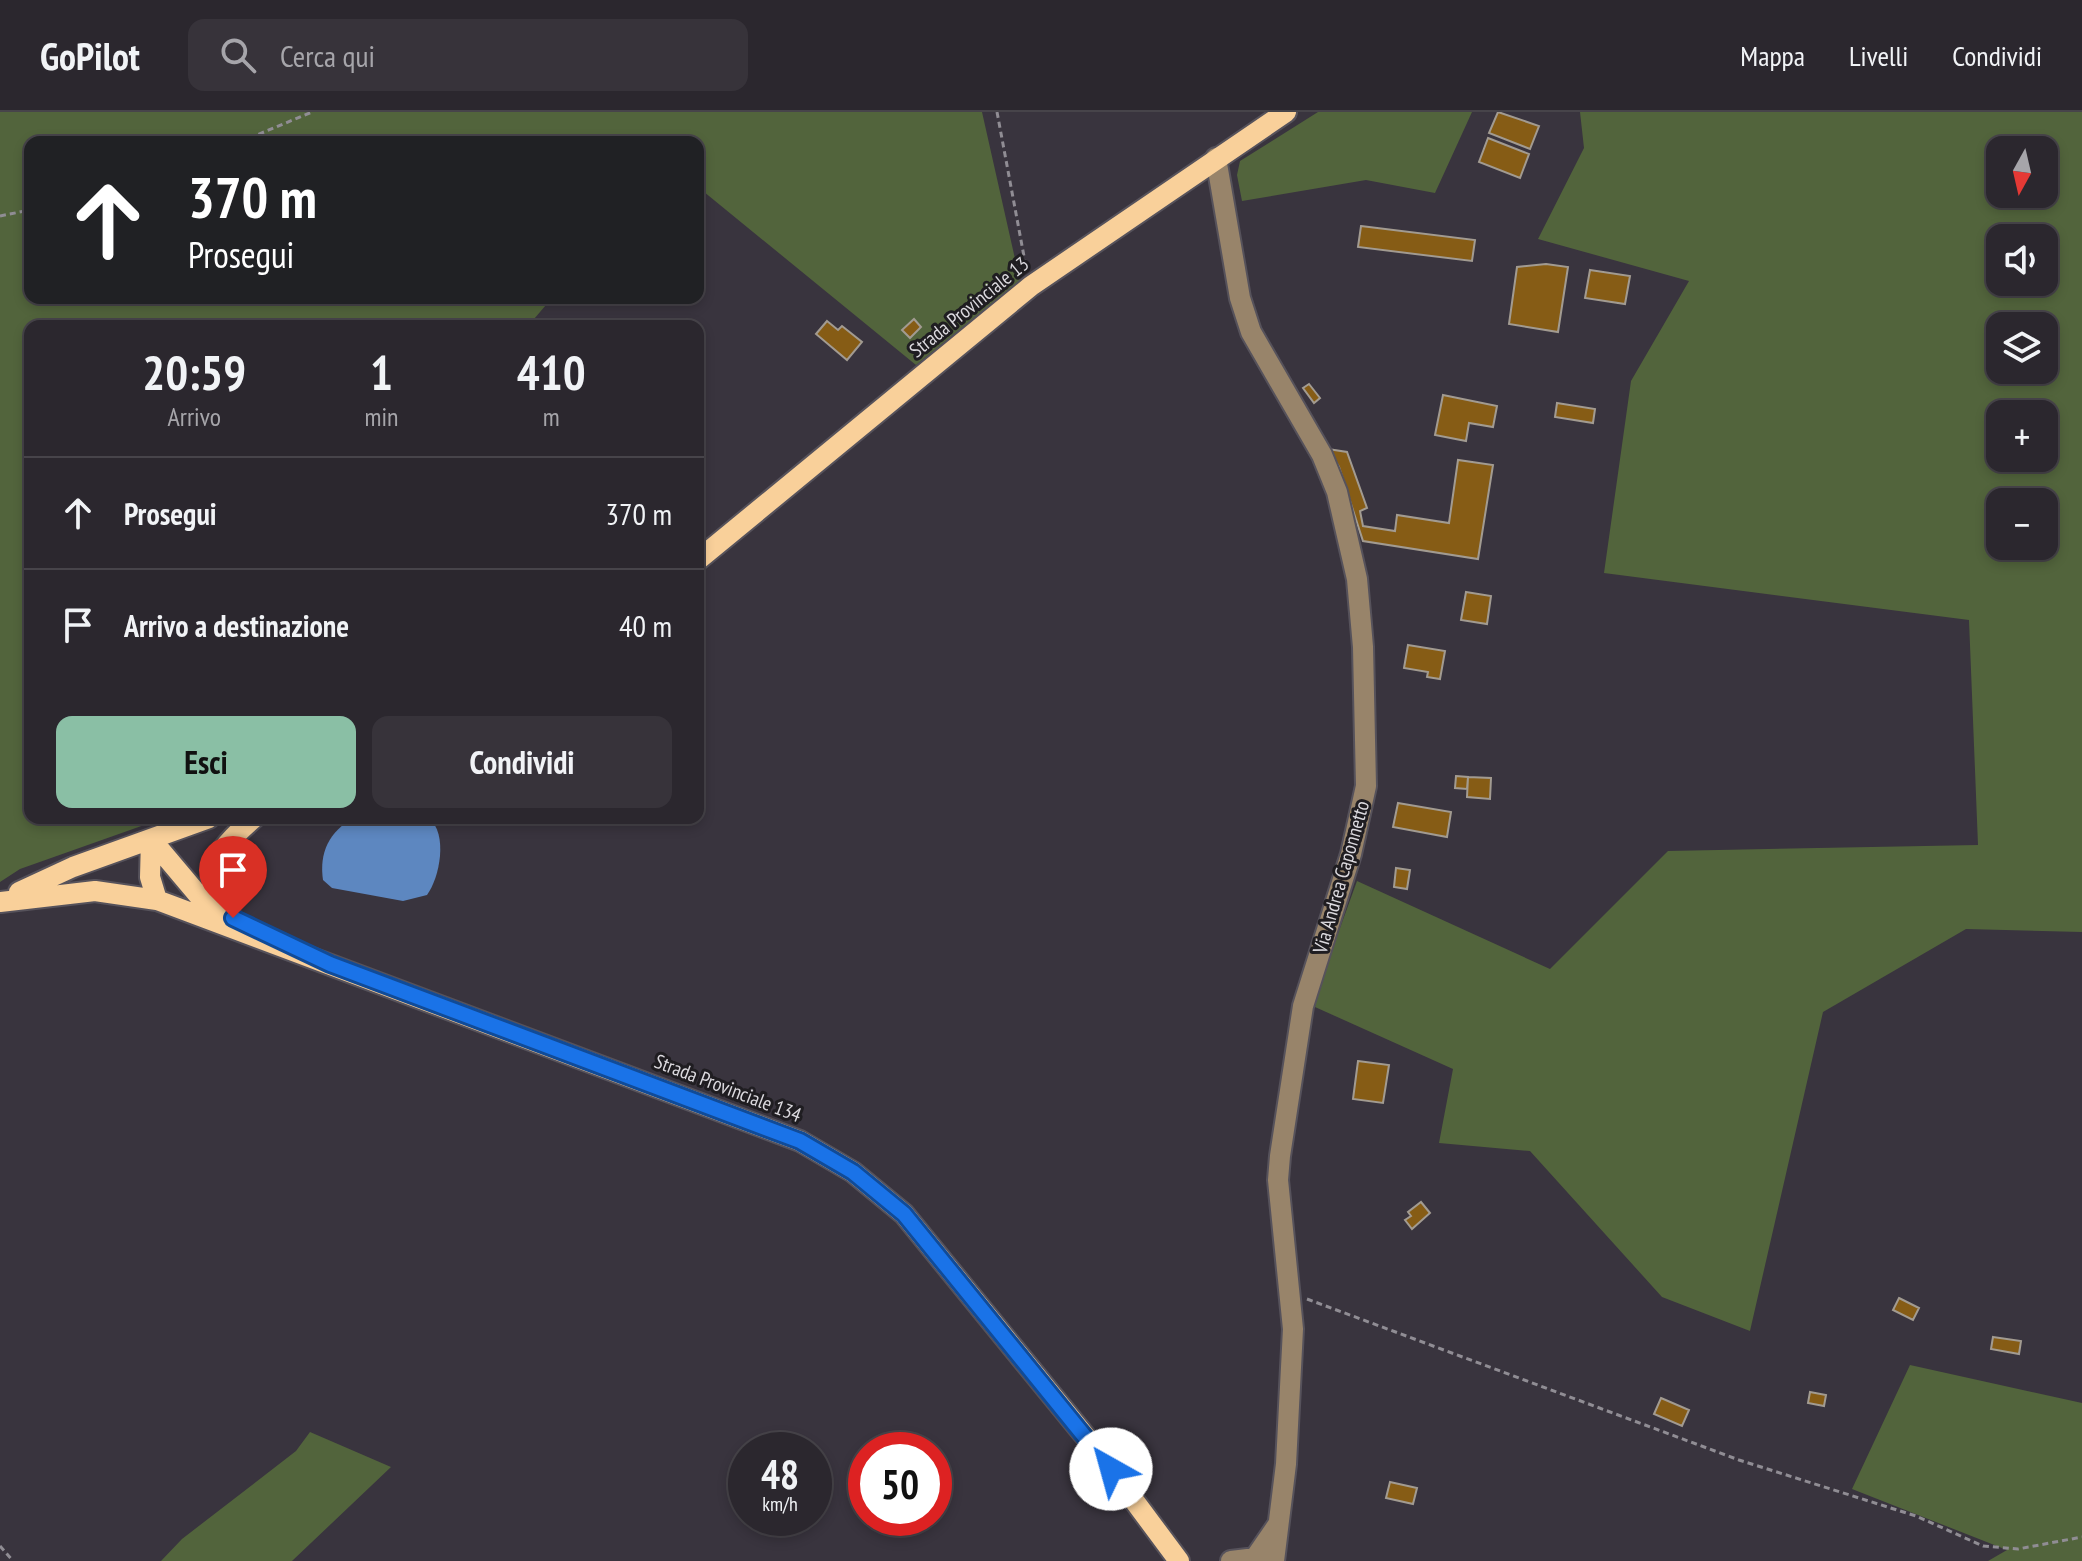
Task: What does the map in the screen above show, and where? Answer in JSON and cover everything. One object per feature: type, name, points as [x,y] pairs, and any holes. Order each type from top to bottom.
[{"type":"main road","name":"Strada Provinciale 13","points":[[704,555],[1031,286],[1286,112]]},
{"type":"main road","points":[[0,902],[73,867],[192,824]]},
{"type":"main road","points":[[233,918],[213,892],[213,867],[226,842],[247,824]]},
{"type":"main road","points":[[151,839],[150,877],[157,900]]},
{"type":"main road","points":[[151,839],[199,896],[233,918],[330,964]]},
{"type":"main road","points":[[0,902],[95,891],[157,900],[330,964]]},
{"type":"main road","name":"Strada Provinciale 134","points":[[330,964],[800,1141],[853,1172],[904,1214],[1182,1559]]},
{"type":"street","name":"Via Andrea Caponnetto","points":[[1216,158],[1240,298],[1251,332],[1322,455],[1337,492],[1357,579],[1363,647],[1366,786],[1351,854],[1303,1006],[1280,1156],[1278,1180],[1292,1294],[1287,1434],[1279,1523],[1261,1560]]},
{"type":"street","points":[[1231,1561],[1261,1560]]},
{"type":"path","points":[[254,136],[312,112]]},
{"type":"path","points":[[997,112],[1031,286]]},
{"type":"path","points":[[0,216],[24,211]]},
{"type":"path","points":[[1292,1294],[1739,1460],[1916,1516],[1983,1546],[2018,1549],[2082,1537]]},
{"type":"path","points":[[0,1546],[13,1561]]},
{"type":"green space","points":[[0,112],[982,112],[1020,281],[916,365],[704,192],[704,136],[24,136],[24,304],[547,304],[533,320],[24,320],[24,824],[147,824],[20,869],[0,882]]},
{"type":"green space","points":[[1318,112],[1472,112],[1435,193],[1366,180],[1242,201],[1237,175],[1240,161]]},
{"type":"green space","points":[[1580,112],[2082,112],[2082,932],[1966,929],[1823,1012],[1750,1331],[1662,1297],[1530,1151],[1439,1143],[1453,1069],[1315,1007],[1319,986],[1357,881],[1550,969],[1668,851],[1978,845],[1969,620],[1604,573],[1631,381],[1689,281],[1538,239],[1584,148]]},
{"type":"green space","points":[[1910,1365],[2082,1403],[2082,1561],[1988,1561],[2007,1550],[1852,1489]]},
{"type":"green space","points":[[310,1432],[391,1467],[292,1561],[161,1561],[182,1539],[296,1451]]},
{"type":"water","points":[[344,824],[434,824],[439,834],[440,856],[427,895],[403,901],[332,888],[323,880],[322,870],[324,852]]},
{"type":"building","points":[[1498,112],[1539,126],[1530,149],[1489,133]]},
{"type":"building","points":[[1488,138],[1529,154],[1520,178],[1479,162]]},
{"type":"building","points":[[1361,226],[1475,240],[1472,261],[1358,247]]},
{"type":"building","points":[[1546,264],[1568,267],[1558,332],[1509,324],[1517,267]]},
{"type":"building","points":[[1590,270],[1630,276],[1625,304],[1585,298]]},
{"type":"building","points":[[914,319],[921,327],[910,338],[902,330]]},
{"type":"building","points":[[827,321],[838,330],[842,326],[862,342],[847,360],[816,334]]},
{"type":"building","points":[[1309,384],[1320,398],[1314,403],[1303,388]]},
{"type":"building","points":[[1443,395],[1497,406],[1493,427],[1469,423],[1466,441],[1435,435]]},
{"type":"building","points":[[1557,403],[1595,409],[1593,423],[1555,417]]},
{"type":"building","points":[[1328,449],[1347,452],[1367,508],[1360,511],[1363,526],[1395,531],[1397,515],[1449,523],[1458,460],[1493,465],[1478,559],[1363,541],[1339,467]]},
{"type":"building","points":[[1466,592],[1491,596],[1487,624],[1461,620]]},
{"type":"building","points":[[1408,645],[1445,651],[1440,679],[1427,677],[1428,672],[1404,668]]},
{"type":"building","points":[[1456,776],[1468,777],[1467,789],[1455,788]]},
{"type":"building","points":[[1468,777],[1491,778],[1490,799],[1467,797]]},
{"type":"building","points":[[1398,803],[1451,812],[1447,837],[1393,827]]},
{"type":"building","points":[[1396,868],[1410,870],[1407,889],[1394,887]]},
{"type":"building","points":[[1358,1061],[1389,1065],[1383,1103],[1353,1099]]},
{"type":"building","points":[[1421,1202],[1430,1213],[1412,1229],[1405,1220],[1411,1216],[1408,1212]]},
{"type":"building","points":[[1899,1298],[1919,1308],[1913,1320],[1893,1310]]},
{"type":"building","points":[[1993,1337],[2021,1341],[2019,1354],[1991,1349]]},
{"type":"building","points":[[1810,1392],[1826,1395],[1824,1406],[1808,1403]]},
{"type":"building","points":[[1661,1398],[1689,1410],[1682,1426],[1654,1414]]},
{"type":"building","points":[[1390,1482],[1417,1488],[1413,1504],[1386,1498]]},
{"type":"route","points":[[233,918],[330,964],[800,1141],[853,1172],[904,1214],[1111,1469]]}]
